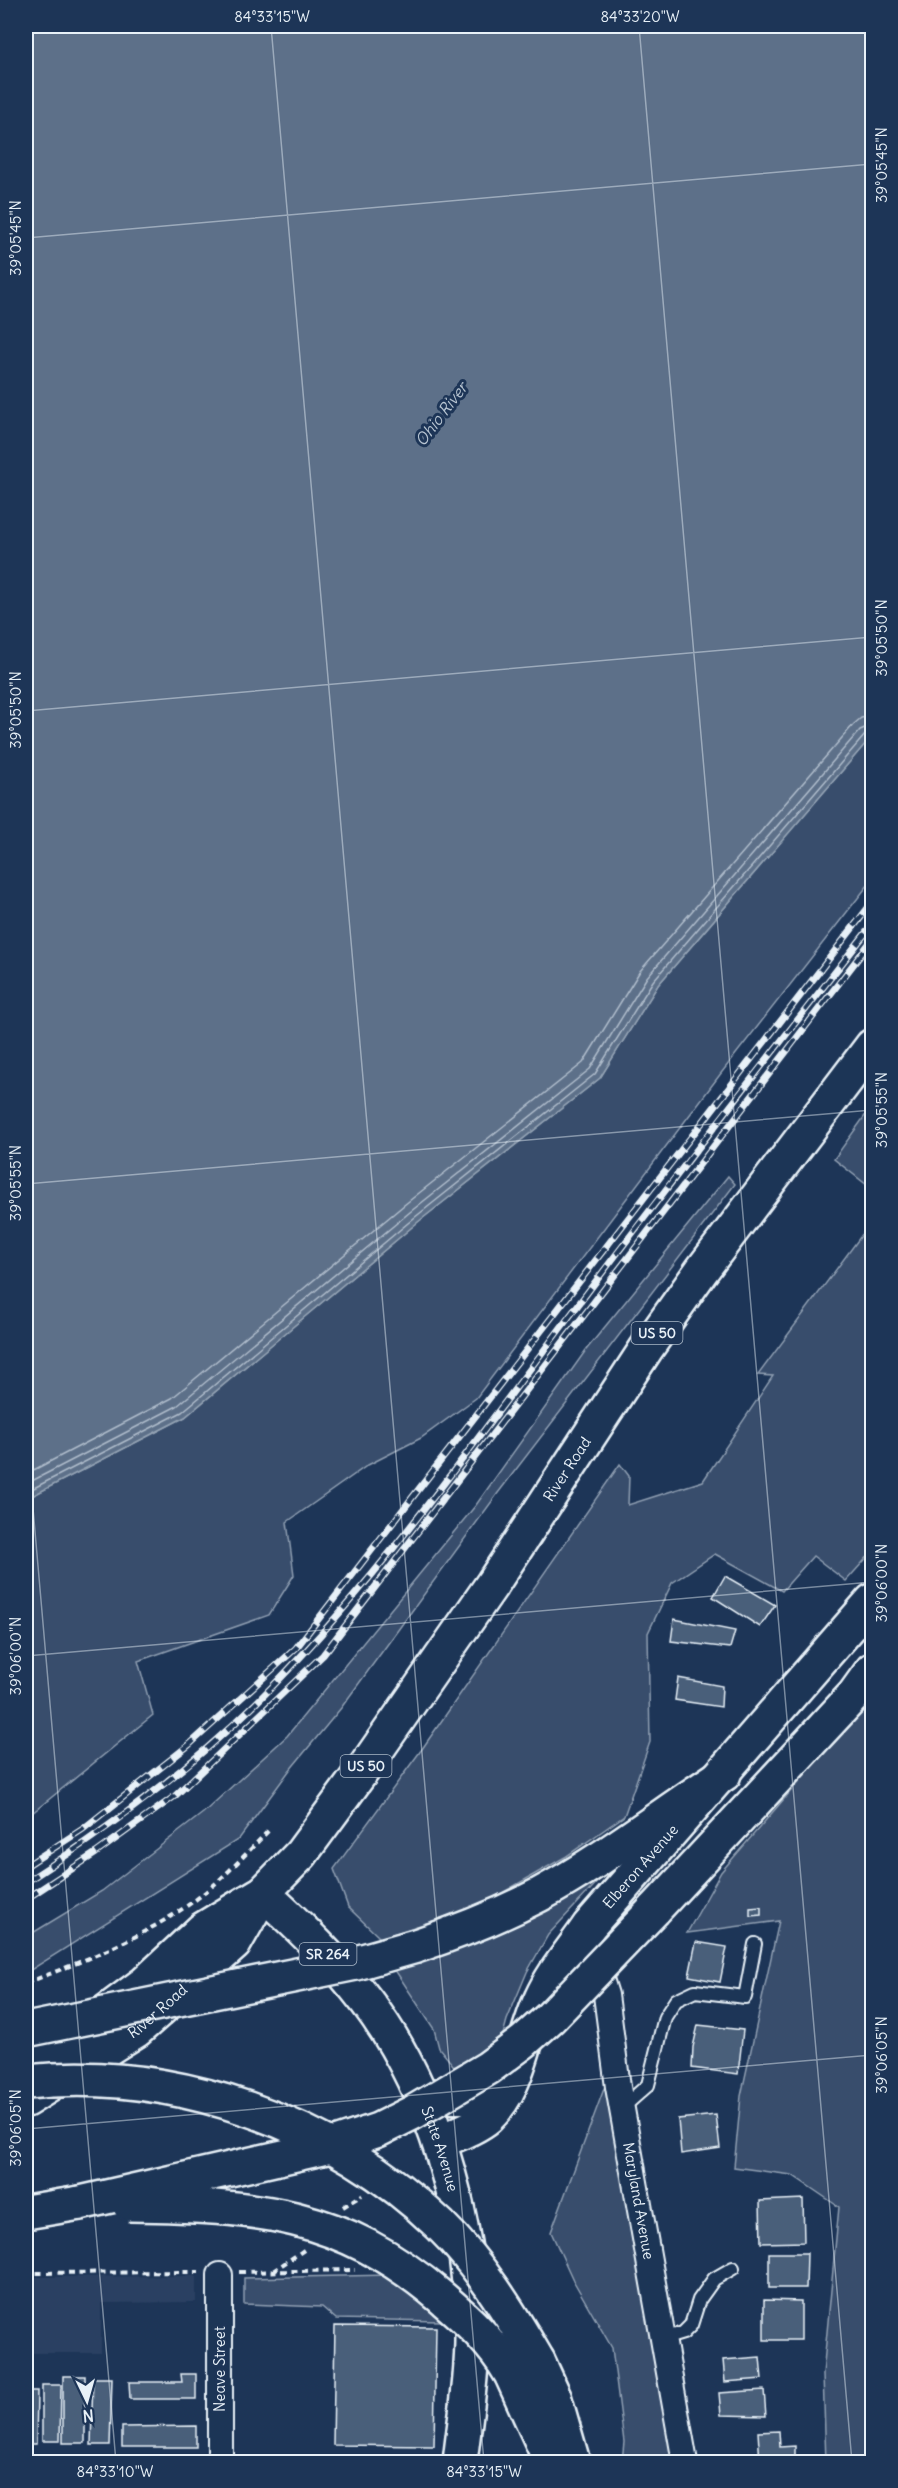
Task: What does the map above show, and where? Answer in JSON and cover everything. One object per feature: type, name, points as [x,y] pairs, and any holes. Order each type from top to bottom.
[{"type":"main road","name":"River Road","points":[[26,2100],[136,2030],[194,1982],[234,1944],[263,1893],[301,1854],[365,1767],[493,1583],[646,1349],[702,1270],[873,1046]]},
{"type":"main road","name":"Elberon Avenue","points":[[439,2142],[487,2118],[501,2102],[514,2075],[539,2002],[550,1981],[589,1926],[873,1601]]},
{"type":"main road","points":[[26,2211],[80,2203],[327,2147],[378,2130],[414,2112],[489,2068],[523,2042],[564,2004],[854,1695],[873,1671]]},
{"type":"main road","points":[[26,2030],[333,1968],[455,1933],[539,1895],[724,1774]]},
{"type":"main road","name":"River Road","points":[[26,2070],[145,1983],[203,1929],[263,1893]]},
{"type":"main road","name":"State Avenue","points":[[263,1893],[329,1956],[367,2002],[397,2049],[439,2142],[456,2205],[466,2257],[472,2326],[460,2463]]},
{"type":"main road","points":[[26,2082],[49,2079],[154,2086],[245,2108],[321,2140],[404,2194],[441,2226],[507,2308],[551,2463]]},
{"type":"main road","points":[[419,2096],[486,2097],[506,2093]]},
{"type":"main road","points":[[80,2203],[202,2205],[250,2209],[310,2222],[356,2239],[418,2277],[483,2334],[500,2354],[524,2368],[554,2396],[573,2463]]},
{"type":"street","name":"Maryland Avenue","points":[[576,1946],[601,1979],[606,1995],[622,2108],[686,2463]]},
{"type":"street","name":"Neave Street","points":[[220,2276],[220,2463]]},
{"type":"lane","points":[[622,2108],[648,2085],[665,2017],[676,2001],[695,1991],[745,1997],[755,1944]]},
{"type":"lane","points":[[663,2339],[683,2333],[691,2325],[699,2300],[714,2278],[733,2268]]},
{"type":"path","points":[[26,1983],[99,1954],[168,1917],[213,1886],[270,1829]]},
{"type":"shaded area","points":[[872,736],[872,880],[722,1072],[476,1398],[421,1438],[368,1465],[287,1522],[294,1575],[269,1615],[138,1661],[153,1715],[26,1818],[26,1499],[185,1417],[418,1222],[600,1078],[658,985]]},
{"type":"shaded area","points":[[872,1106],[872,1189],[834,1159]]},
{"type":"shaded area","points":[[728,1176],[735,1184],[498,1493],[341,1708],[289,1771],[239,1839],[26,1973],[26,1937],[102,1891],[203,1813],[287,1736],[476,1505],[586,1350]]},
{"type":"shaded area","points":[[872,1221],[872,1552],[846,1581],[813,1556],[782,1591],[715,1554],[672,1583],[648,1633],[650,1742],[624,1816],[565,1857],[479,1906],[380,1938],[348,1907],[334,1869],[422,1749],[620,1464],[629,1476],[628,1505],[703,1481],[773,1376],[758,1375]]},
{"type":"shaded area","points":[[872,1697],[872,2462],[826,2462],[823,2374],[839,2207],[792,2175],[734,2167],[741,2096],[779,1921],[687,1933],[721,1872]]},
{"type":"shaded area","points":[[598,1869],[603,1876],[548,1935],[527,1972],[507,2020],[501,2042],[457,2070],[439,2048],[434,2029],[393,1967],[452,1951]]},
{"type":"shaded area","points":[[605,2086],[673,2462],[622,2462],[624,2442],[612,2348],[573,2280],[551,2232]]},
{"type":"shaded area","points":[[439,2274],[441,2321],[336,2319],[322,2307],[244,2304],[244,2278]]},
{"type":"shaded area","points":[[196,2276],[196,2302],[101,2303],[101,2353],[26,2353],[26,2277]]},
{"type":"water","name":"Ohio River","points":[[26,26],[872,26],[872,736],[658,985],[600,1078],[418,1222],[185,1417],[26,1499]]},
{"type":"building","points":[[725,1576],[775,1605],[760,1627],[713,1597]]},
{"type":"building","points":[[674,1619],[735,1631],[730,1648],[671,1641]]},
{"type":"building","points":[[678,1678],[722,1686],[721,1707],[675,1700]]},
{"type":"building","points":[[761,1907],[761,1915],[750,1916],[750,1908]]},
{"type":"building","points":[[696,1942],[727,1947],[720,1982],[689,1976]]},
{"type":"building","points":[[698,2025],[743,2030],[738,2074],[692,2068],[693,2047]]},
{"type":"building","points":[[716,2115],[720,2148],[681,2154],[678,2119]]},
{"type":"building","points":[[803,2199],[804,2242],[761,2243],[760,2201]]},
{"type":"building","points":[[769,2253],[807,2253],[806,2288],[769,2288]]},
{"type":"building","points":[[764,2300],[801,2301],[801,2340],[764,2340]]},
{"type":"building","points":[[335,2326],[436,2327],[434,2446],[333,2445]]},
{"type":"building","points":[[760,2357],[762,2379],[725,2382],[723,2360]]},
{"type":"building","points":[[181,2374],[196,2374],[196,2399],[130,2399],[129,2382],[182,2382]]},
{"type":"building","points":[[63,2376],[85,2376],[85,2443],[63,2443]]},
{"type":"building","points":[[93,2378],[112,2378],[110,2445],[91,2445]]},
{"type":"building","points":[[42,2385],[61,2385],[60,2441],[42,2441]]},
{"type":"building","points":[[764,2390],[766,2416],[721,2415],[719,2393]]},
{"type":"building","points":[[26,2391],[37,2391],[36,2444],[26,2444]]},
{"type":"building","points":[[196,2426],[196,2447],[122,2447],[122,2427]]},
{"type":"building","points":[[779,2431],[780,2447],[795,2446],[795,2462],[760,2462],[758,2432]]},
{"type":"railway","points":[[26,1866],[83,1829],[189,1745],[296,1648],[872,903]]},
{"type":"railway","points":[[26,1882],[145,1799],[201,1753],[255,1704],[341,1612],[459,1464],[646,1215],[872,925]]},
{"type":"railway","points":[[26,1899],[96,1853],[175,1796],[323,1655],[872,940]]}]
